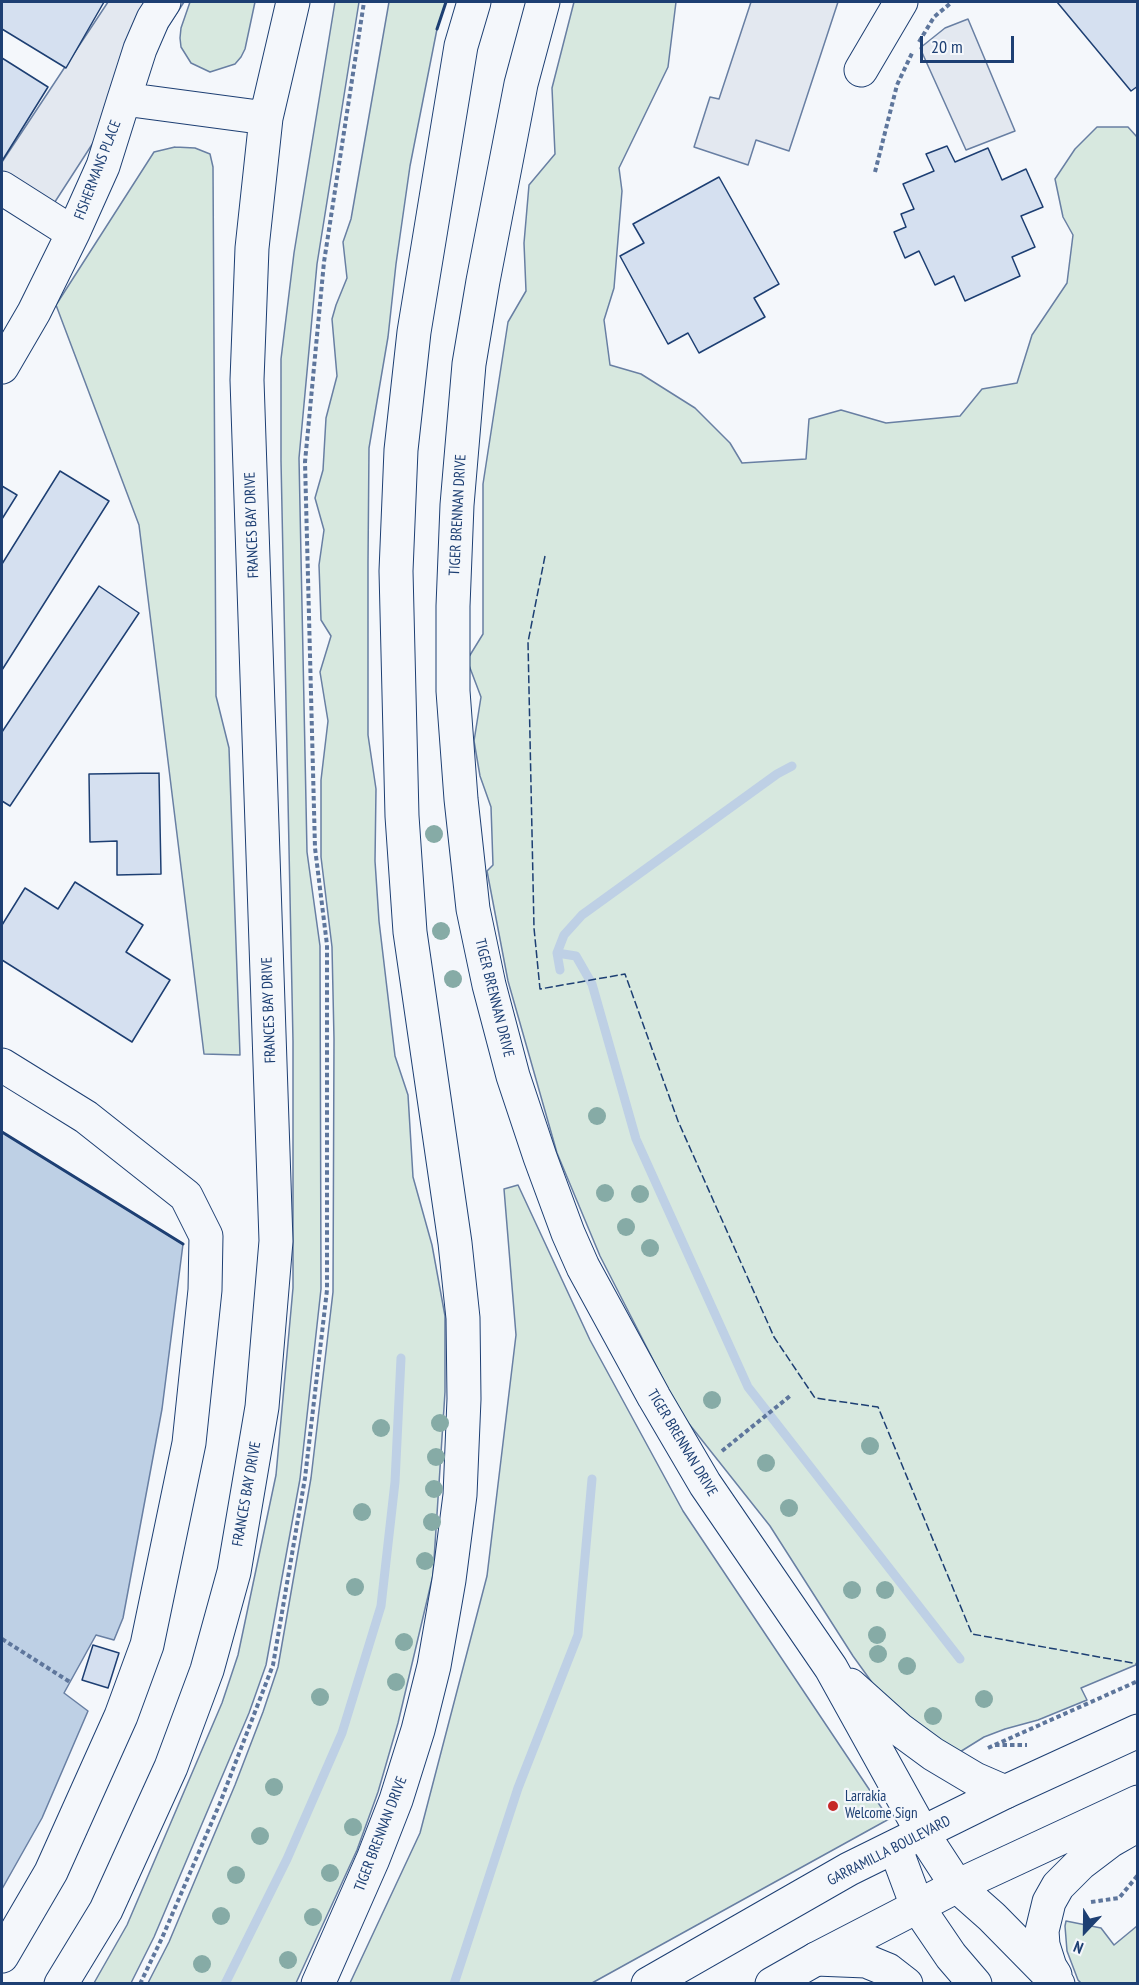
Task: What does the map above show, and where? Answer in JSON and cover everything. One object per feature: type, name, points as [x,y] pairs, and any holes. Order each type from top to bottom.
[{"type":"main road","name":"FISHERMANS PLACE","points":[[2,367],[34,312],[103,166],[140,49],[153,19],[164,2]]},
{"type":"main road","name":"FRANCES BAY DRIVE","points":[[61,1983],[106,1910],[171,1767],[207,1670],[234,1572],[262,1407],[276,1241],[247,380],[252,248],[266,118],[293,2]]},
{"type":"main road","name":"TIGER BRENNAN DRIVE","points":[[318,1983],[373,1859],[396,1800],[418,1730],[434,1666],[449,1580],[460,1495],[464,1400],[463,1318],[455,1243],[410,932],[402,816],[396,571],[401,450],[414,332],[461,46],[474,2]]},
{"type":"main road","name":"TIGER BRENNAN DRIVE","points":[[543,2],[521,84],[501,178],[469,364],[457,505],[453,606],[453,690],[461,799],[473,909],[489,985],[513,1076],[568,1233],[583,1267],[654,1397],[698,1470],[831,1668],[909,1841],[1060,1983]]},
{"type":"main road","points":[[861,70],[901,2]]},
{"type":"main road","points":[[124,99],[266,118]]},
{"type":"main road","points":[[2,188],[73,233]]},
{"type":"main road","points":[[2,1065],[86,1117],[186,1196],[206,1236],[205,1290],[189,1443],[147,1645],[122,1716],[51,1872],[2,1956]]},
{"type":"main road","points":[[831,1668],[899,1729],[933,1754],[975,1779],[1005,1792]]},
{"type":"main road","name":"GARRAMILLA BOULEVARD","points":[[648,1983],[849,1869],[1005,1792],[1137,1731]]},
{"type":"main road","points":[[772,1983],[957,1886],[1137,1802]]},
{"type":"main road","points":[[1060,1983],[1050,1967],[1043,1945],[1042,1930],[1049,1902],[1063,1881],[1081,1863],[1125,1831],[1137,1826]]},
{"type":"main road","points":[[909,1841],[917,1906],[951,1956],[975,1983]]},
{"type":"main road","points":[[816,1959],[866,1961],[888,1970],[906,1983]]},
{"type":"path","points":[[874,172],[901,76],[934,17],[952,2]]},
{"type":"path","points":[[698,1470],[790,1395]]},
{"type":"path","points":[[2,1639],[70,1682]]},
{"type":"path","points":[[995,1745],[1137,1681]]},
{"type":"path","points":[[1092,1901],[1119,1898],[1137,1875]]},
{"type":"shaded area","points":[[108,2],[184,2],[51,208],[2,178],[2,162]]},
{"type":"shaded area","points":[[190,2],[255,2],[245,49],[235,64],[210,72],[191,63],[181,47],[180,38]]},
{"type":"shaded area","points":[[335,2],[359,2],[317,264],[299,458],[307,852],[320,946],[321,1289],[300,1479],[266,1665],[249,1713],[154,1937],[131,1983],[94,1983],[127,1925],[222,1703],[238,1655],[276,1475],[293,1288],[293,1041],[281,359],[294,253]]},
{"type":"shaded area","points":[[389,2],[446,2],[437,29],[410,166],[388,337],[369,448],[368,562],[368,735],[376,789],[375,861],[379,921],[395,1056],[408,1095],[413,1177],[432,1245],[445,1316],[445,1392],[433,1575],[398,1723],[378,1792],[357,1850],[296,1983],[148,1983],[169,1942],[235,1785],[278,1667],[311,1478],[333,1292],[332,947],[321,857],[321,780],[328,721],[320,672],[331,636],[321,620],[319,565],[324,530],[315,498],[323,470],[326,418],[337,376],[332,319],[347,278],[343,242],[351,219]]},
{"type":"shaded area","points":[[574,2],[676,2],[668,67],[619,168],[622,191],[614,288],[604,320],[610,365],[641,374],[695,408],[730,443],[742,463],[806,459],[809,419],[841,410],[886,423],[960,416],[982,389],[1017,383],[1032,335],[1067,283],[1073,235],[1063,217],[1055,179],[1075,149],[1097,127],[1128,127],[1137,137],[1138,1664],[1081,1688],[1087,1700],[1038,1720],[984,1737],[955,1755],[913,1724],[876,1688],[770,1526],[686,1420],[600,1256],[557,1153],[508,981],[487,871],[493,865],[491,807],[480,776],[474,741],[481,697],[467,660],[483,634],[483,484],[508,322],[526,291],[524,243],[529,185],[555,154],[552,88]]},
{"type":"shaded area","points":[[751,2],[838,2],[789,151],[756,140],[748,165],[694,147],[710,97],[719,99]]},
{"type":"shaded area","points":[[968,19],[1015,131],[966,150],[920,48],[945,28]]},
{"type":"shaded area","points":[[175,147],[195,148],[210,154],[213,167],[216,696],[229,748],[240,1055],[204,1054],[139,525],[56,305],[154,152]]},
{"type":"shaded area","points":[[518,1185],[590,1340],[683,1511],[889,1819],[592,1983],[350,1983],[420,1833],[487,1576],[516,1335],[504,1189]]},
{"type":"shaded area","points":[[1066,1921],[1101,1928],[1114,1945],[1137,1926],[1137,1983],[1081,1983],[1067,1951]]},
{"type":"water","points":[[2,1132],[183,1244],[162,1409],[123,1618],[114,1640],[96,1635],[64,1693],[88,1711],[42,1818],[2,1889]]},
{"type":"building","points":[[2,2],[104,2],[66,68],[2,29]]},
{"type":"building","points":[[1057,2],[1138,2],[1138,86],[1131,91]]},
{"type":"building","points":[[2,58],[48,87],[2,161]]},
{"type":"building","points":[[947,146],[955,162],[988,148],[1002,180],[1026,169],[1043,207],[1021,216],[1035,247],[1012,257],[1020,276],[965,301],[954,276],[935,285],[919,251],[905,258],[894,232],[906,227],[901,214],[914,209],[903,184],[934,171],[926,154]]},
{"type":"building","points":[[719,177],[779,284],[754,298],[765,317],[699,353],[688,333],[668,344],[620,256],[644,243],[633,224]]},
{"type":"building","points":[[60,471],[109,501],[2,670],[2,564]]},
{"type":"building","points":[[2,486],[17,495],[2,519]]},
{"type":"building","points":[[99,586],[139,613],[10,806],[2,801],[2,732]]},
{"type":"building","points":[[159,773],[161,874],[117,875],[117,841],[90,842],[89,774]]},
{"type":"building","points":[[75,882],[143,925],[126,952],[170,980],[132,1042],[2,960],[2,925],[25,888],[58,909]]},
{"type":"building","points":[[93,1645],[119,1653],[108,1688],[82,1680]]},
{"type":"waterway","points":[[560,970],[557,953],[564,935],[582,915],[777,774],[792,766]]},
{"type":"waterway","points":[[557,953],[576,956],[592,984],[636,1139],[748,1387],[960,1659]]},
{"type":"waterway","points":[[225,1984],[287,1859],[342,1733],[381,1606],[395,1482],[401,1358]]},
{"type":"waterway","points":[[454,1984],[518,1788],[578,1635],[592,1479]]},
{"type":"fence","points":[[545,556],[528,642],[534,928],[540,989],[625,974],[678,1121],[774,1337],[815,1398],[878,1407],[972,1634],[1138,1664]]},
{"type":"wall","points":[[437,29],[446,2]]},
{"type":"wall","points":[[2,1132],[183,1244]]},
{"type":"place","name":"Larrakia Welcome Sign","points":[[833,1806]]}]
